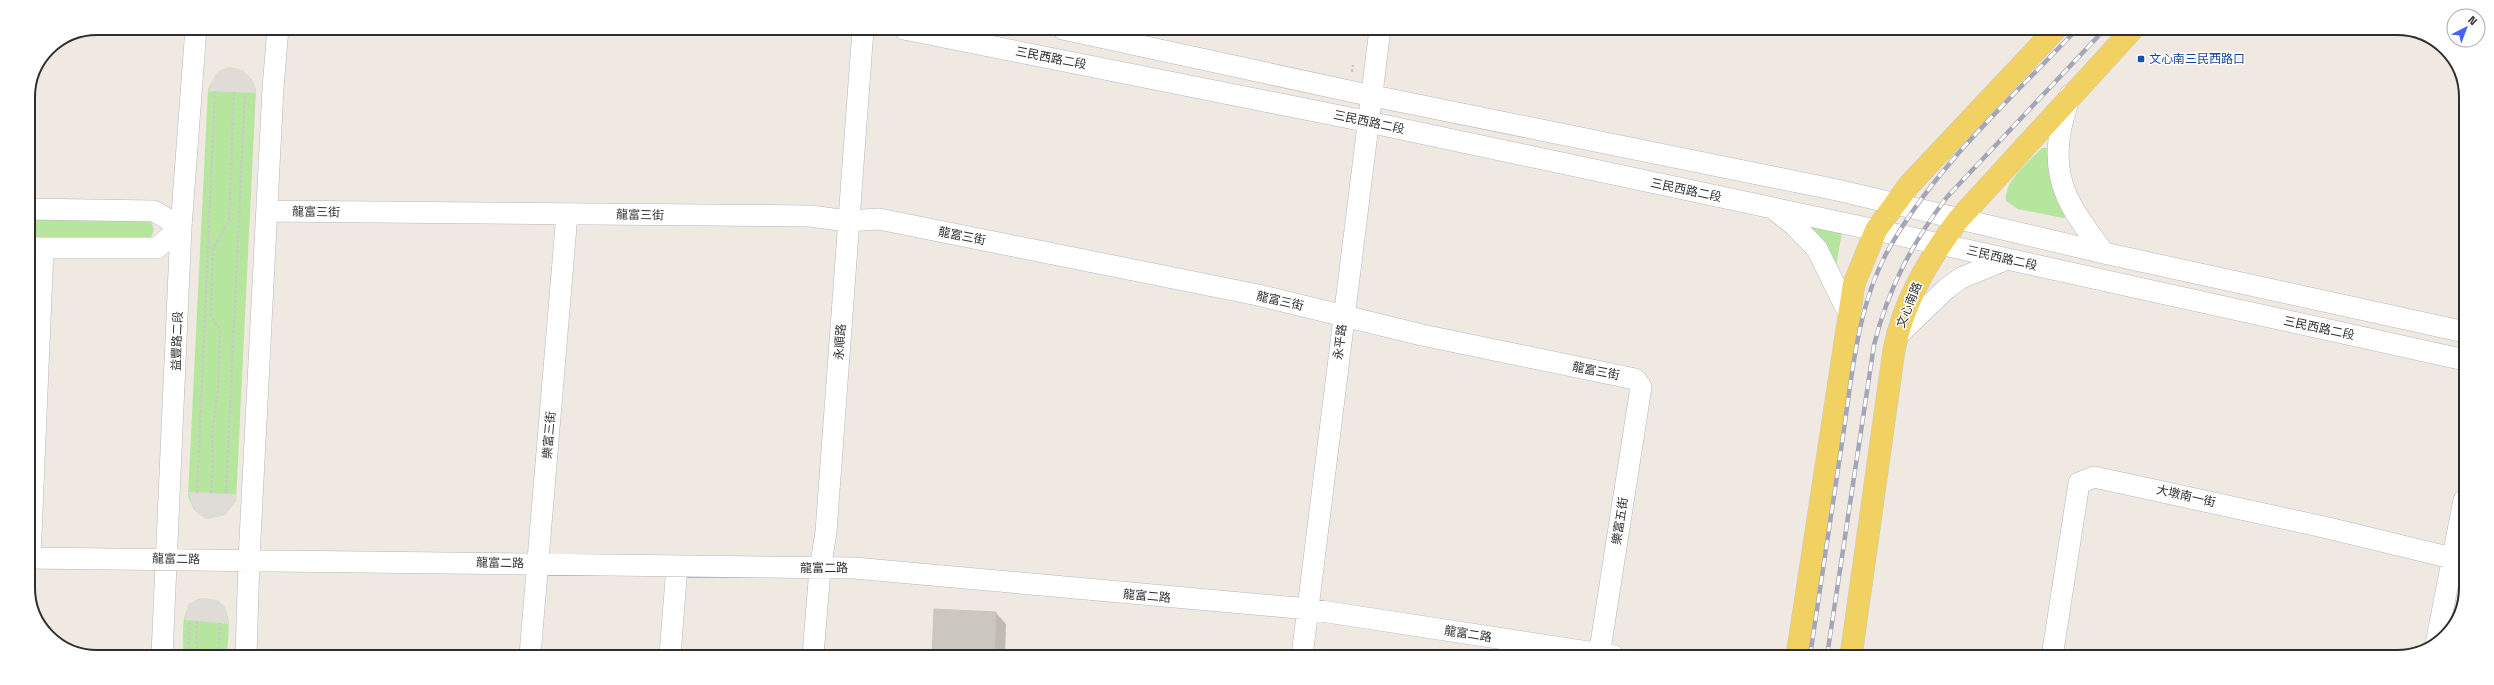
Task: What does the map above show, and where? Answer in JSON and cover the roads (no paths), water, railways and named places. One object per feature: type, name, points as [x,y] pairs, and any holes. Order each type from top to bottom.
[{"type":"main road","points":[[1798,650],[1854,284],[1876,230],[1894,203],[1909,185],[2050,35]]},
{"type":"main road","name":"文心南路","points":[[1852,650],[1897,336],[1918,281],[1939,244],[1958,220],[2070,95],[2127,35]]},
{"type":"street","name":"益豐路二段","points":[[162,650],[181,226],[195,35]]},
{"type":"street","points":[[246,650],[249,559],[275,51],[277,35]]},
{"type":"street","name":"永順路","points":[[813,650],[820,569],[826,532],[863,35]]},
{"type":"street","name":"三民西路二段","points":[[934,35],[1367,122],[1773,208],[2459,359]]},
{"type":"street","points":[[1091,35],[1371,95],[1894,203],[1958,220],[2104,253],[2459,331]]},
{"type":"street","name":"永平路","points":[[1303,650],[1343,315],[1379,35]]},
{"type":"street","points":[[2070,95],[2059,139],[2058,173],[2069,202],[2104,253]]},
{"type":"street","points":[[1773,208],[1794,225],[1817,249],[1849,314]]},
{"type":"street","points":[[35,209],[154,211],[181,226],[157,248],[35,248]]},
{"type":"street","name":"龍富三街","points":[[267,211],[810,216],[848,221],[879,219],[1258,295],[1422,335],[1635,379],[1641,387]]},
{"type":"street","name":"樂富三街","points":[[530,650],[567,214]]},
{"type":"street","points":[[1897,336],[1946,289],[1961,278],[2007,259]]},
{"type":"street","name":"樂富五街","points":[[1605,650],[1641,387]]},
{"type":"street","name":"大墩南一街","points":[[2053,650],[2079,483],[2094,477],[2458,559]]},
{"type":"street","name":"龍富二路","points":[[35,558],[249,559],[820,569],[854,568],[1308,609],[1566,650]]},
{"type":"street","points":[[2439,634],[2458,559]]},
{"type":"street","points":[[670,650],[677,566]]},
{"type":"railway","points":[[1811,650],[1853,366],[1862,320],[1876,275],[1886,254],[1905,223],[1949,164],[1999,109],[2071,35]]},
{"type":"railway","points":[[1828,650],[1874,345],[1886,305],[1894,286],[1912,249],[1934,214],[1947,197],[2099,35]]},
{"type":"place","name":"文心南三民西路口","points":[[2141,59]]}]
